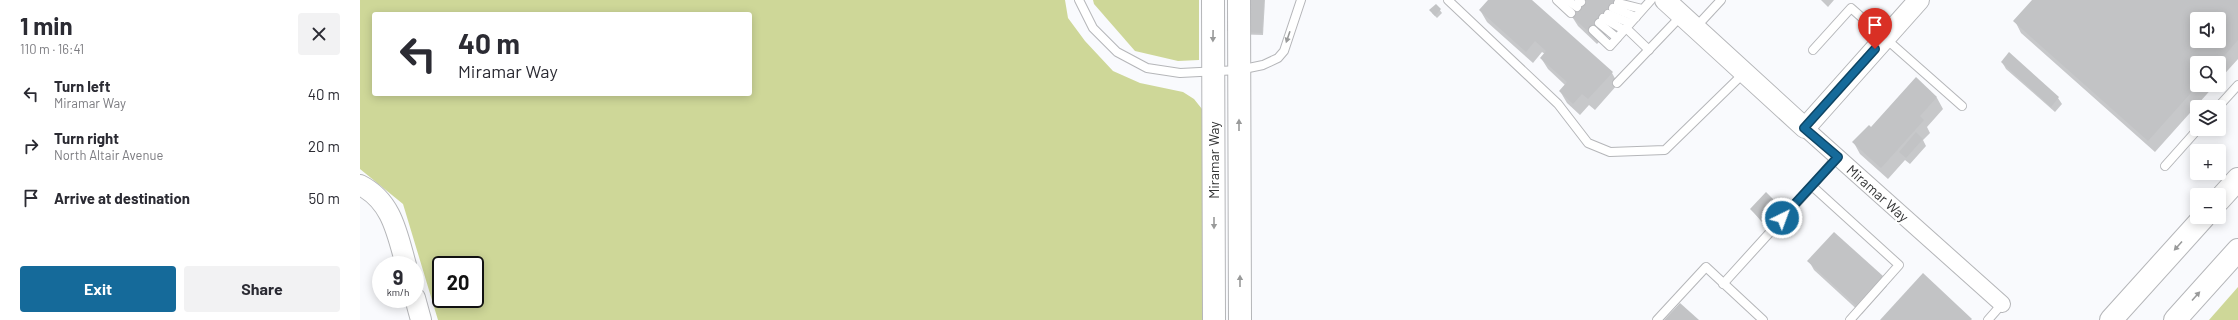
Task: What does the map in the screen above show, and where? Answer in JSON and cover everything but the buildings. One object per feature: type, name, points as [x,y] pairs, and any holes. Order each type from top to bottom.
[{"type":"main road","name":"Miramar Way","points":[[1213,0],[1214,320]]},
{"type":"main road","name":"Miramar Way","points":[[1239,0],[1240,320]]},
{"type":"main road","points":[[2226,192],[2238,179]]},
{"type":"main road","points":[[2111,320],[2198,224]]},
{"type":"main road","points":[[2175,320],[2238,250]]},
{"type":"street","name":"Miramar Way","points":[[1665,0],[1804,128],[2002,304]]},
{"type":"street","points":[[1804,128],[1919,0]]},
{"type":"street","points":[[360,185],[375,195],[388,210],[394,223],[403,256]]},
{"type":"street","points":[[418,308],[421,320]]},
{"type":"lane","points":[[1079,0],[1093,28],[1117,52],[1147,68],[1180,73],[1239,70],[1270,63],[1278,58],[1284,50],[1301,0]]},
{"type":"lane","points":[[1448,0],[1558,104],[1588,143],[1610,152],[1665,150],[1745,73]]},
{"type":"lane","points":[[1557,0],[1577,6]]},
{"type":"lane","points":[[1567,0],[1577,6]]},
{"type":"lane","points":[[1593,30],[1610,46],[1651,0]]},
{"type":"lane","points":[[1617,83],[1649,50],[1720,0]]},
{"type":"lane","points":[[1814,50],[1851,8],[1962,106]]},
{"type":"lane","points":[[1608,13],[1642,9]]},
{"type":"lane","points":[[1608,13],[1629,24],[1649,50]]},
{"type":"lane","points":[[1608,13],[1629,24]]},
{"type":"lane","points":[[1608,13],[1617,38]]},
{"type":"lane","points":[[2224,100],[2238,85]]},
{"type":"lane","points":[[2165,166],[2192,136]]},
{"type":"lane","points":[[1723,284],[1838,157]]},
{"type":"lane","points":[[1812,186],[1899,265],[1850,320]]},
{"type":"lane","points":[[1657,320],[1706,267],[1763,320]]},
{"type":"lane","points":[[1988,320],[2002,304]]},
{"type":"green space","points":[[360,0],[1065,0],[1068,18],[1085,41],[1113,71],[1140,83],[1183,92],[1194,99],[1206,114],[1206,320],[438,320],[434,308],[484,308],[484,256],[432,256],[432,300],[424,274],[424,256],[419,256],[403,204],[360,169]]},
{"type":"green space","points":[[1093,0],[1199,0],[1199,60],[1178,61],[1135,51],[1094,4]]},
{"type":"green space","points":[[2238,287],[2238,320],[2209,320]]},
{"type":"route","points":[[1782,218],[1838,157],[1804,128],[1875,49]]}]
